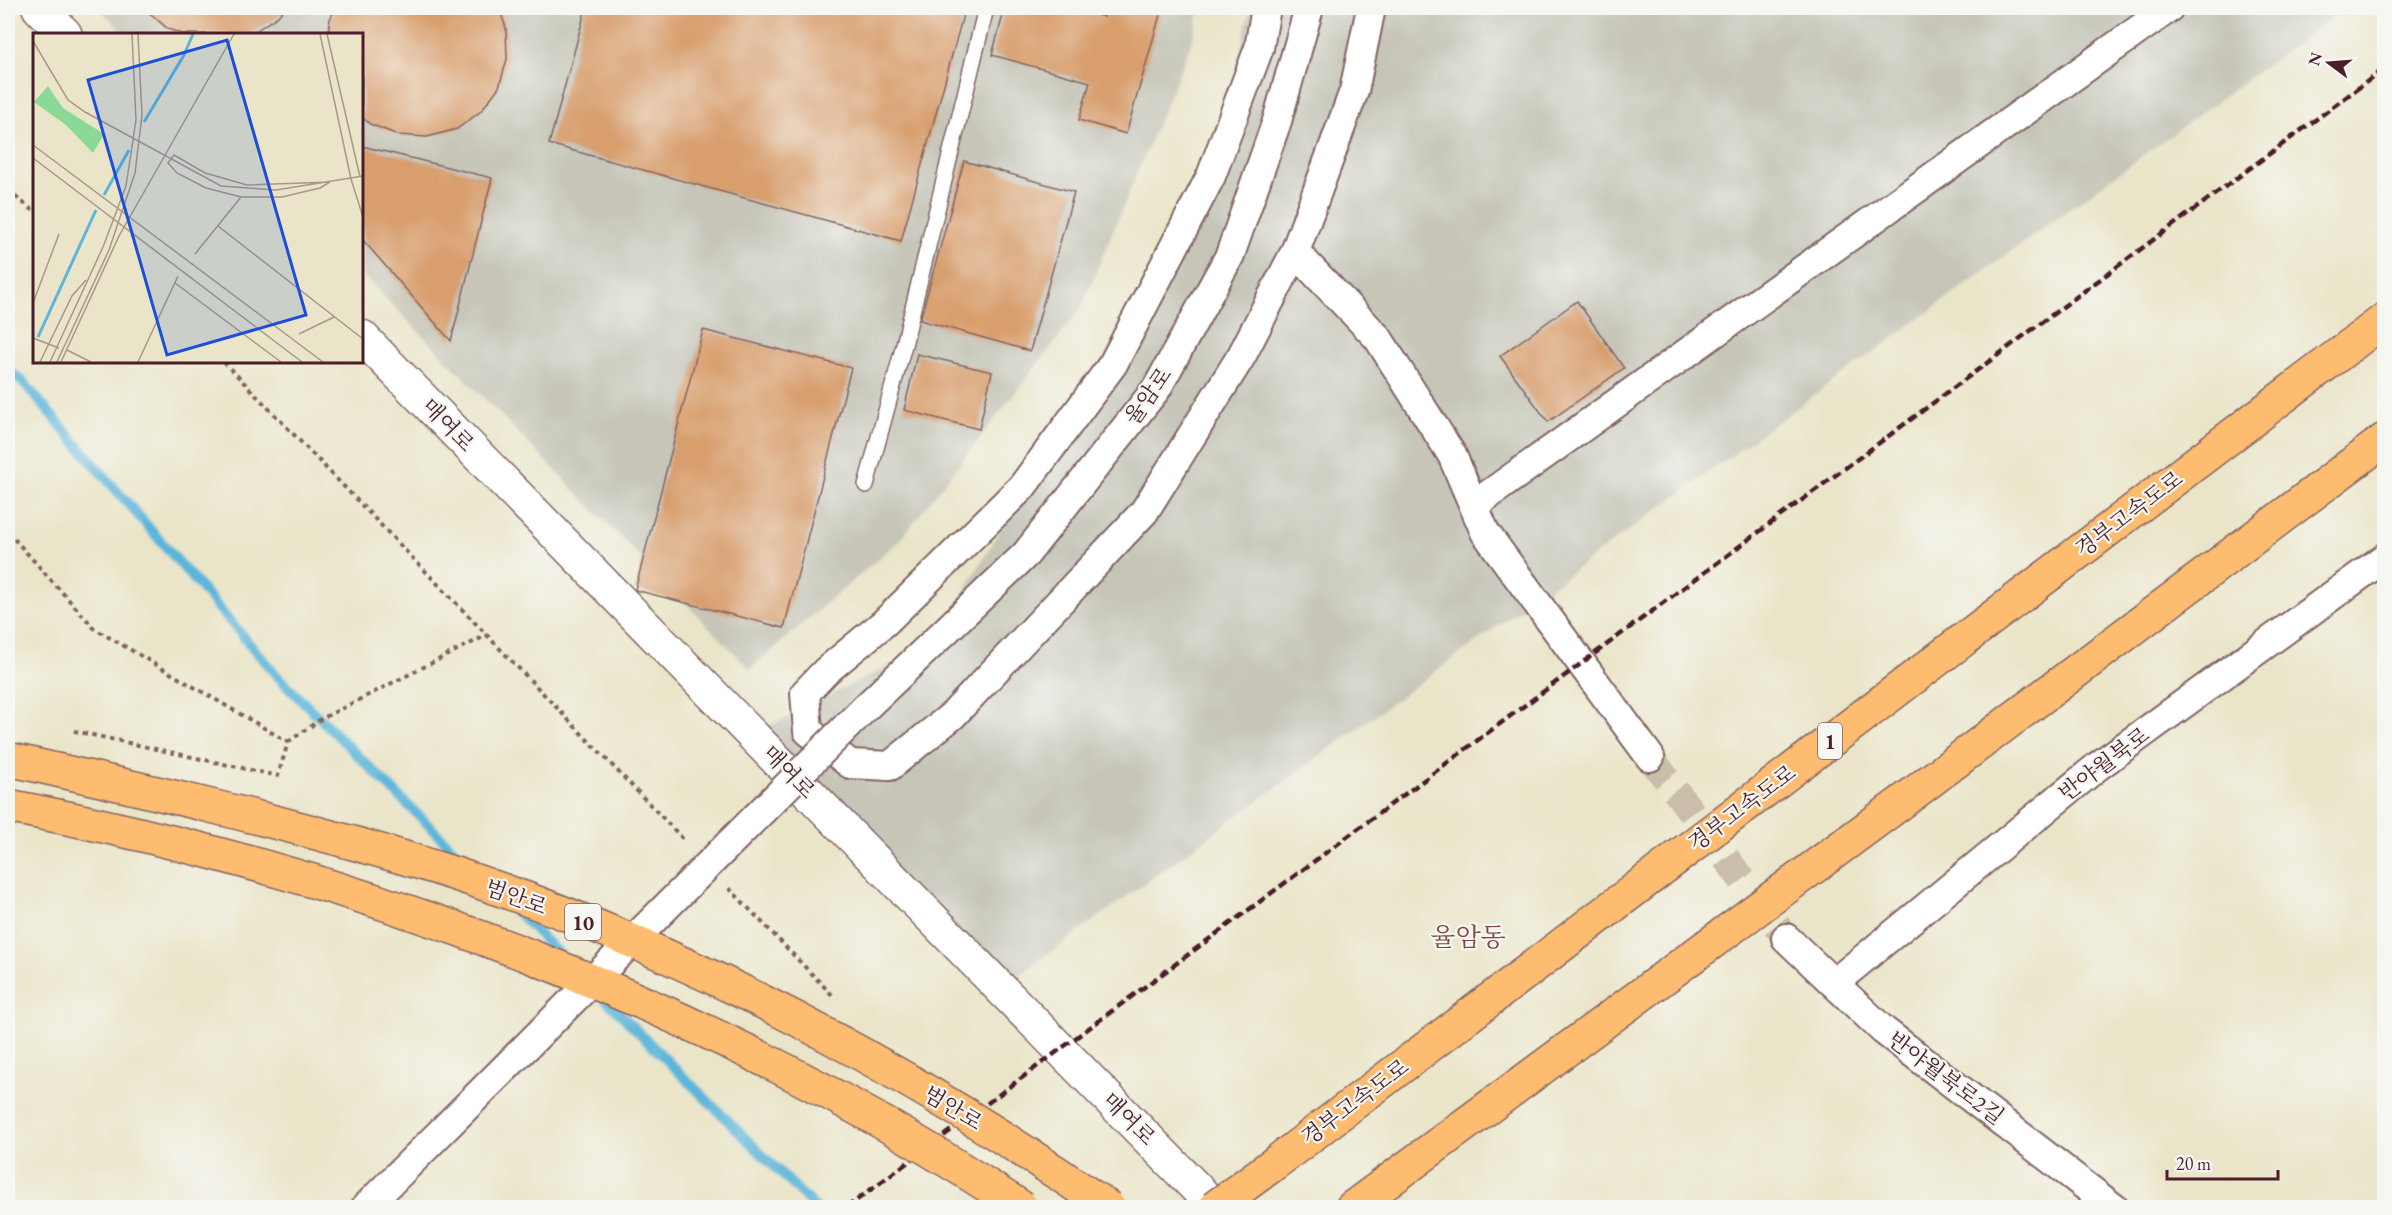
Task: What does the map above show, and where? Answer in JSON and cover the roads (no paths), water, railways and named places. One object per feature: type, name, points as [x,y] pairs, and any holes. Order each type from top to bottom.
[{"type":"highway","name":"경부고속도로","points":[[1215,1208],[2385,320]]},
{"type":"highway","points":[[1352,1208],[1898,805],[2385,440]]},
{"type":"highway","name":"범안로","points":[[8,759],[285,825],[406,858],[525,899],[664,954],[867,1057],[1050,1167],[1109,1208]]},
{"type":"highway","name":"10","points":[[8,806],[91,822],[219,854],[430,920],[552,966],[681,1021],[771,1064],[938,1155],[1022,1208]]},
{"type":"street","points":[[1266,8],[1259,48],[1211,177],[1113,364],[1022,487],[884,623],[826,671],[805,693],[808,731],[850,764],[890,766],[953,715],[1144,512],[1242,355],[1296,252],[1354,91],[1371,8]]},
{"type":"street","name":"율암로","points":[[374,1199],[865,708],[1026,554],[1157,388],[1230,255],[1278,121],[1309,8]]},
{"type":"street","points":[[1474,505],[2169,8]]},
{"type":"street","points":[[1296,252],[1378,339],[1452,455],[1485,532],[1650,757]]},
{"type":"street","name":"매여로","points":[[363,338],[1215,1208]]},
{"type":"street","name":"반야월북로","points":[[1834,983],[2098,766],[2385,558]]},
{"type":"street","name":"반야월북로2길","points":[[1786,939],[1883,1030],[2114,1208]]},
{"type":"lane","points":[[866,485],[904,345],[986,8]]},
{"type":"waterway","points":[[8,370],[23,382],[278,677],[473,869]]},
{"type":"waterway","points":[[510,905],[563,958]]},
{"type":"waterway","points":[[606,1000],[816,1208]]},
{"type":"tunnel","points":[[1650,757],[1786,938]]},
{"type":"railway","points":[[846,1208],[2384,69]]},
{"type":"district","name":"율암동","points":[[1468,937]]}]
